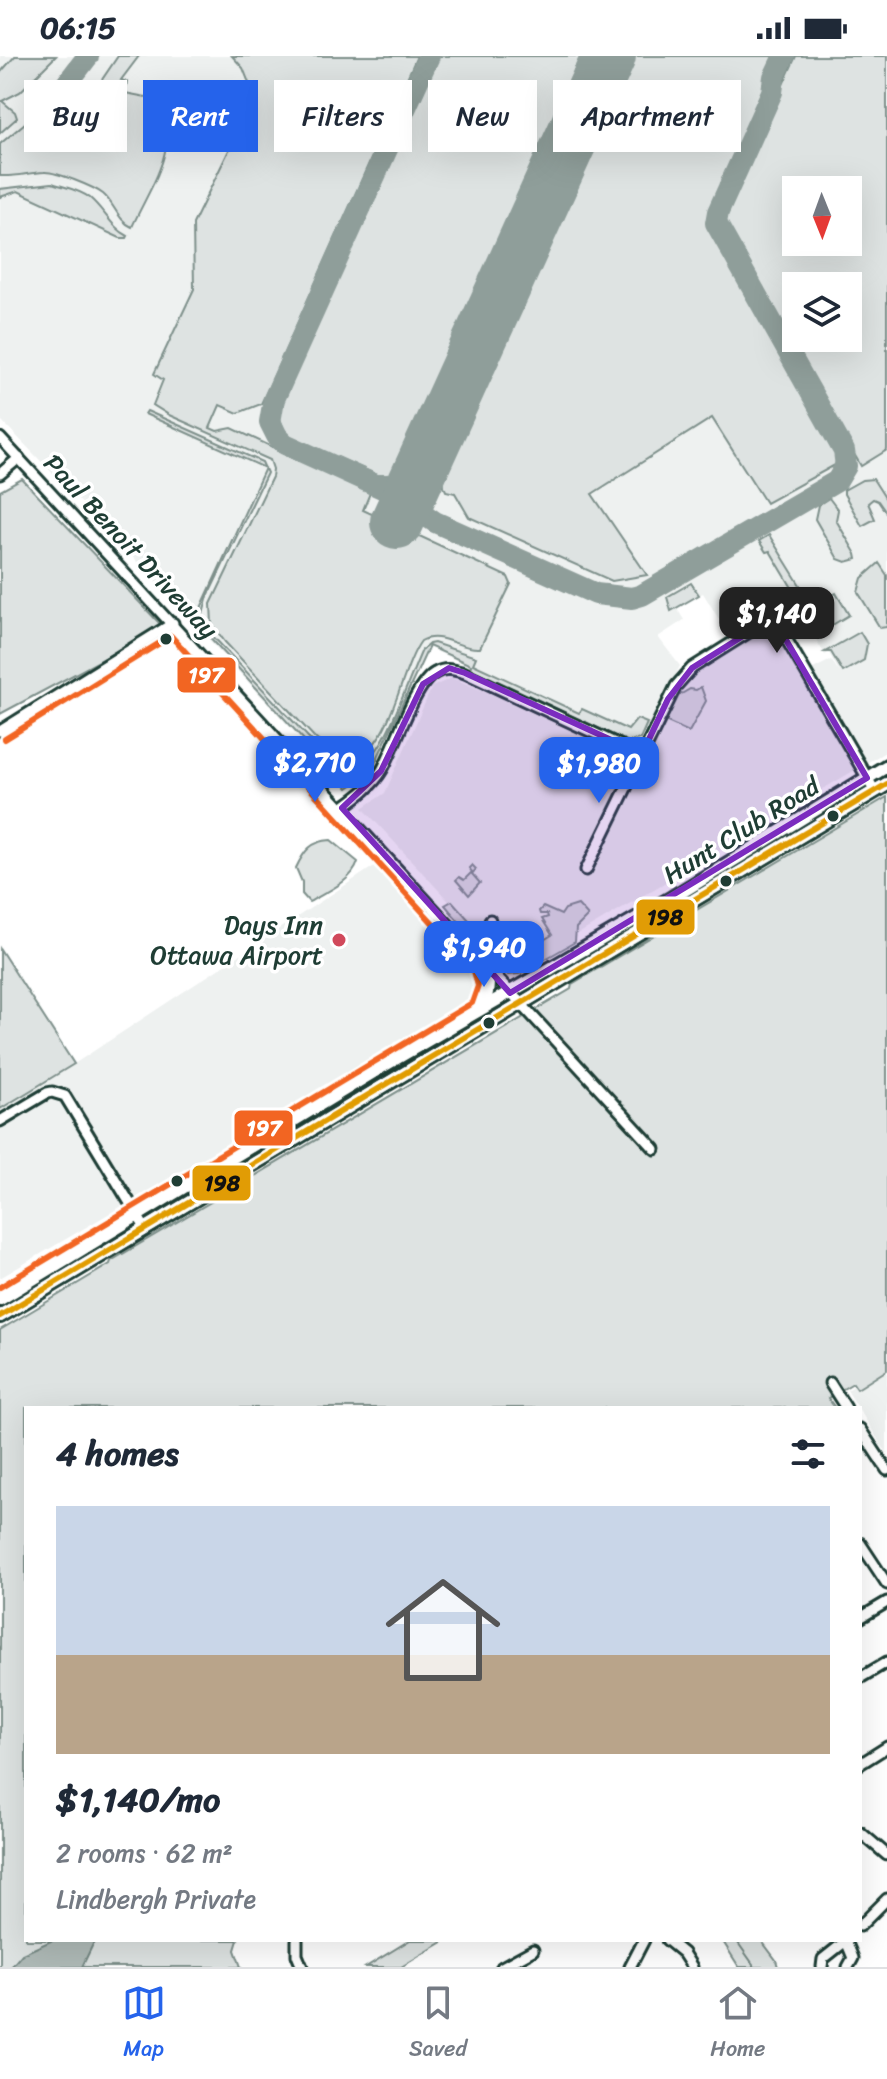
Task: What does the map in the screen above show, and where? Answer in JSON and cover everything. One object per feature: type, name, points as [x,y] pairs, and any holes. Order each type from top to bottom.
[{"type":"main road","name":"Hunt Club Road","points":[[0,1299],[479,1010],[672,898],[887,766]]},
{"type":"main road","name":"Hunt Club Road","points":[[0,1316],[887,784]]},
{"type":"main road","points":[[479,1010],[489,991],[482,962]]},
{"type":"street","name":"Paul Benoit Driveway","points":[[0,438],[655,1149]]},
{"type":"street","points":[[0,474],[19,458]]},
{"type":"street","points":[[0,731],[173,623]]},
{"type":"street","points":[[586,870],[668,699],[685,674],[749,631],[769,623],[784,635],[875,791]]},
{"type":"street","points":[[342,808],[367,790],[381,771],[423,684],[435,673],[449,668],[641,755]]},
{"type":"street","points":[[490,920],[493,935]]},
{"type":"street","points":[[0,1121],[47,1093],[65,1096],[145,1228]]},
{"type":"street","points":[[830,1383],[845,1406]]},
{"type":"street","points":[[862,1432],[887,1470]]},
{"type":"street","points":[[862,1546],[887,1584]]},
{"type":"street","points":[[862,1617],[887,1602]]},
{"type":"street","points":[[862,1677],[883,1664]]},
{"type":"street","points":[[862,1763],[887,1747]]},
{"type":"street","points":[[862,1833],[885,1849]]},
{"type":"street","points":[[862,1924],[887,1899]]},
{"type":"street","points":[[297,1942],[297,1955],[302,1967]]},
{"type":"street","points":[[630,1967],[643,1942]]},
{"type":"street","points":[[669,1942],[683,1953],[692,1967]]},
{"type":"street","points":[[822,1967],[823,1959],[844,1942]]},
{"type":"street","points":[[847,1942],[853,1958],[848,1967]]},
{"type":"street","points":[[502,1967],[533,1950]]},
{"type":"highlighted area","points":[[762,624],[779,628],[867,778],[510,993],[342,808],[381,771],[423,684],[449,668],[465,673],[642,754],[668,699],[692,668]]},
{"type":"shaded area","points":[[0,56],[887,56],[887,751],[514,972],[363,808],[385,793],[432,687],[452,678],[643,764],[674,702],[692,677],[704,666],[771,628],[801,675],[831,660],[840,673],[829,653],[825,655],[814,636],[819,632],[796,593],[728,634],[703,593],[676,607],[684,620],[658,637],[680,666],[641,743],[429,648],[371,772],[348,790],[102,524],[0,419]]},
{"type":"shaded area","points":[[15,56],[56,56],[32,80],[24,80],[24,88],[20,92],[2,101],[15,112],[17,118],[0,133],[0,73]]},
{"type":"shaded area","points":[[118,56],[139,56],[121,80],[102,80]]},
{"type":"shaded area","points":[[232,56],[417,56],[406,80],[274,80],[274,152],[374,152],[261,404],[238,413],[220,405],[210,428],[217,431],[232,428],[370,493],[363,510],[508,577],[511,584],[480,648],[435,638],[421,641],[385,727],[373,745],[358,755],[340,754],[316,739],[225,642],[212,624],[211,604],[272,477],[270,460],[153,405],[163,380],[154,374],[194,289],[193,224],[228,152],[258,152],[258,80],[248,80],[243,68]]},
{"type":"shaded area","points":[[438,56],[592,56],[581,80],[553,80],[553,143],[407,468],[382,477],[286,435],[277,410],[394,152],[412,152],[412,113]]},
{"type":"shaded area","points":[[626,56],[777,56],[741,145],[741,80],[615,80]]},
{"type":"shaded area","points":[[796,56],[887,56],[887,450],[861,466],[795,352],[862,352],[862,272],[782,272],[782,329],[726,232],[724,215]]},
{"type":"shaded area","points":[[127,93],[143,96],[143,152],[164,152],[157,177],[132,227],[123,221],[103,194],[74,180],[44,172],[0,176],[0,144],[24,124],[24,152],[127,152]]},
{"type":"shaded area","points":[[582,152],[738,152],[707,221],[838,453],[835,465],[766,503],[712,418],[592,494],[647,575],[612,581],[469,517],[455,493],[446,491],[437,469]]},
{"type":"shaded area","points":[[52,183],[90,198],[127,238],[120,238],[18,191],[0,197],[0,189]]},
{"type":"shaded area","points":[[147,411],[262,462],[265,468],[145,414]]},
{"type":"shaded area","points":[[265,468],[267,473],[208,596],[203,614],[207,630],[323,753],[335,759],[355,762],[374,753],[393,720],[422,650],[434,643],[476,657],[473,664],[579,713],[582,709],[628,730],[637,719],[647,723],[640,739],[628,742],[470,669],[471,665],[429,646],[371,772],[348,788],[195,621]]},
{"type":"shaded area","points":[[22,479],[163,627],[0,714],[0,491]]},
{"type":"shaded area","points":[[873,479],[887,501],[887,514],[873,499],[868,503],[875,519],[862,526],[844,490],[862,480]]},
{"type":"shaded area","points":[[829,498],[838,510],[836,520],[857,559],[846,562],[838,559],[815,519],[818,505]]},
{"type":"shaded area","points":[[769,535],[813,606],[836,593],[849,615],[819,633],[770,551],[766,552],[759,541]]},
{"type":"shaded area","points":[[879,563],[887,575],[887,627],[880,628],[858,592],[862,578]]},
{"type":"shaded area","points":[[691,583],[699,595],[671,611],[667,597]]},
{"type":"shaded area","points":[[860,632],[867,644],[864,660],[843,672],[831,652],[825,652]]},
{"type":"shaded area","points":[[701,687],[706,701],[689,732],[665,721],[673,699],[690,689]]},
{"type":"shaded area","points":[[887,797],[887,1370],[857,1389],[853,1383],[828,1398],[834,1406],[24,1406],[24,1942],[237,1942],[235,1950],[241,1967],[0,1967],[0,1330],[571,989],[572,984]]},
{"type":"shaded area","points":[[331,840],[358,862],[344,881],[309,902],[302,894],[302,882],[296,868],[309,848],[318,842]]},
{"type":"shaded area","points":[[376,865],[482,982],[479,995],[0,1278],[0,1109],[74,1064]]},
{"type":"shaded area","points":[[472,865],[476,869],[472,874],[480,883],[469,895],[456,880],[459,877],[464,880],[472,872],[469,868]]},
{"type":"shaded area","points":[[452,901],[478,930],[476,942],[445,905]]},
{"type":"shaded area","points":[[578,905],[588,916],[576,928],[575,942],[519,974],[508,975],[502,955],[513,958],[552,935],[542,919],[548,917],[547,914],[540,914],[539,911],[543,907],[561,915],[565,909]]},
{"type":"shaded area","points":[[496,938],[502,968],[482,949]]},
{"type":"shaded area","points":[[0,949],[74,1064],[0,1109]]},
{"type":"shaded area","points":[[887,1366],[887,1454],[862,1414],[862,1406],[857,1406],[847,1390]]},
{"type":"shaded area","points":[[49,1942],[94,1942],[82,1967],[11,1967],[22,1954]]},
{"type":"shaded area","points":[[407,1942],[443,1942],[401,1967],[366,1967]]},
{"type":"shaded area","points":[[723,1942],[762,1942],[778,1967],[739,1967]]},
{"type":"waterway","points":[[737,1942],[755,1967]]},
{"type":"taxiway","points":[[70,80],[88,56]]},
{"type":"taxiway","points":[[429,56],[274,399],[270,422],[285,444],[393,493],[435,522],[596,594],[632,598],[837,481],[846,466],[844,451],[716,223],[718,212],[772,92],[774,77],[784,56]]},
{"type":"taxiway","points":[[378,485],[398,485],[414,476],[453,395]]},
{"type":"runway","points":[[397,522],[609,56]]},
{"type":"transit line","name":"197","points":[[0,1287],[472,1003],[478,986],[473,967],[171,636],[5,739]]},
{"type":"transit line","name":"198","points":[[0,1316],[887,784]]},
{"type":"place","name":"Days Inn Ottawa Airport","points":[[339,940]]}]
